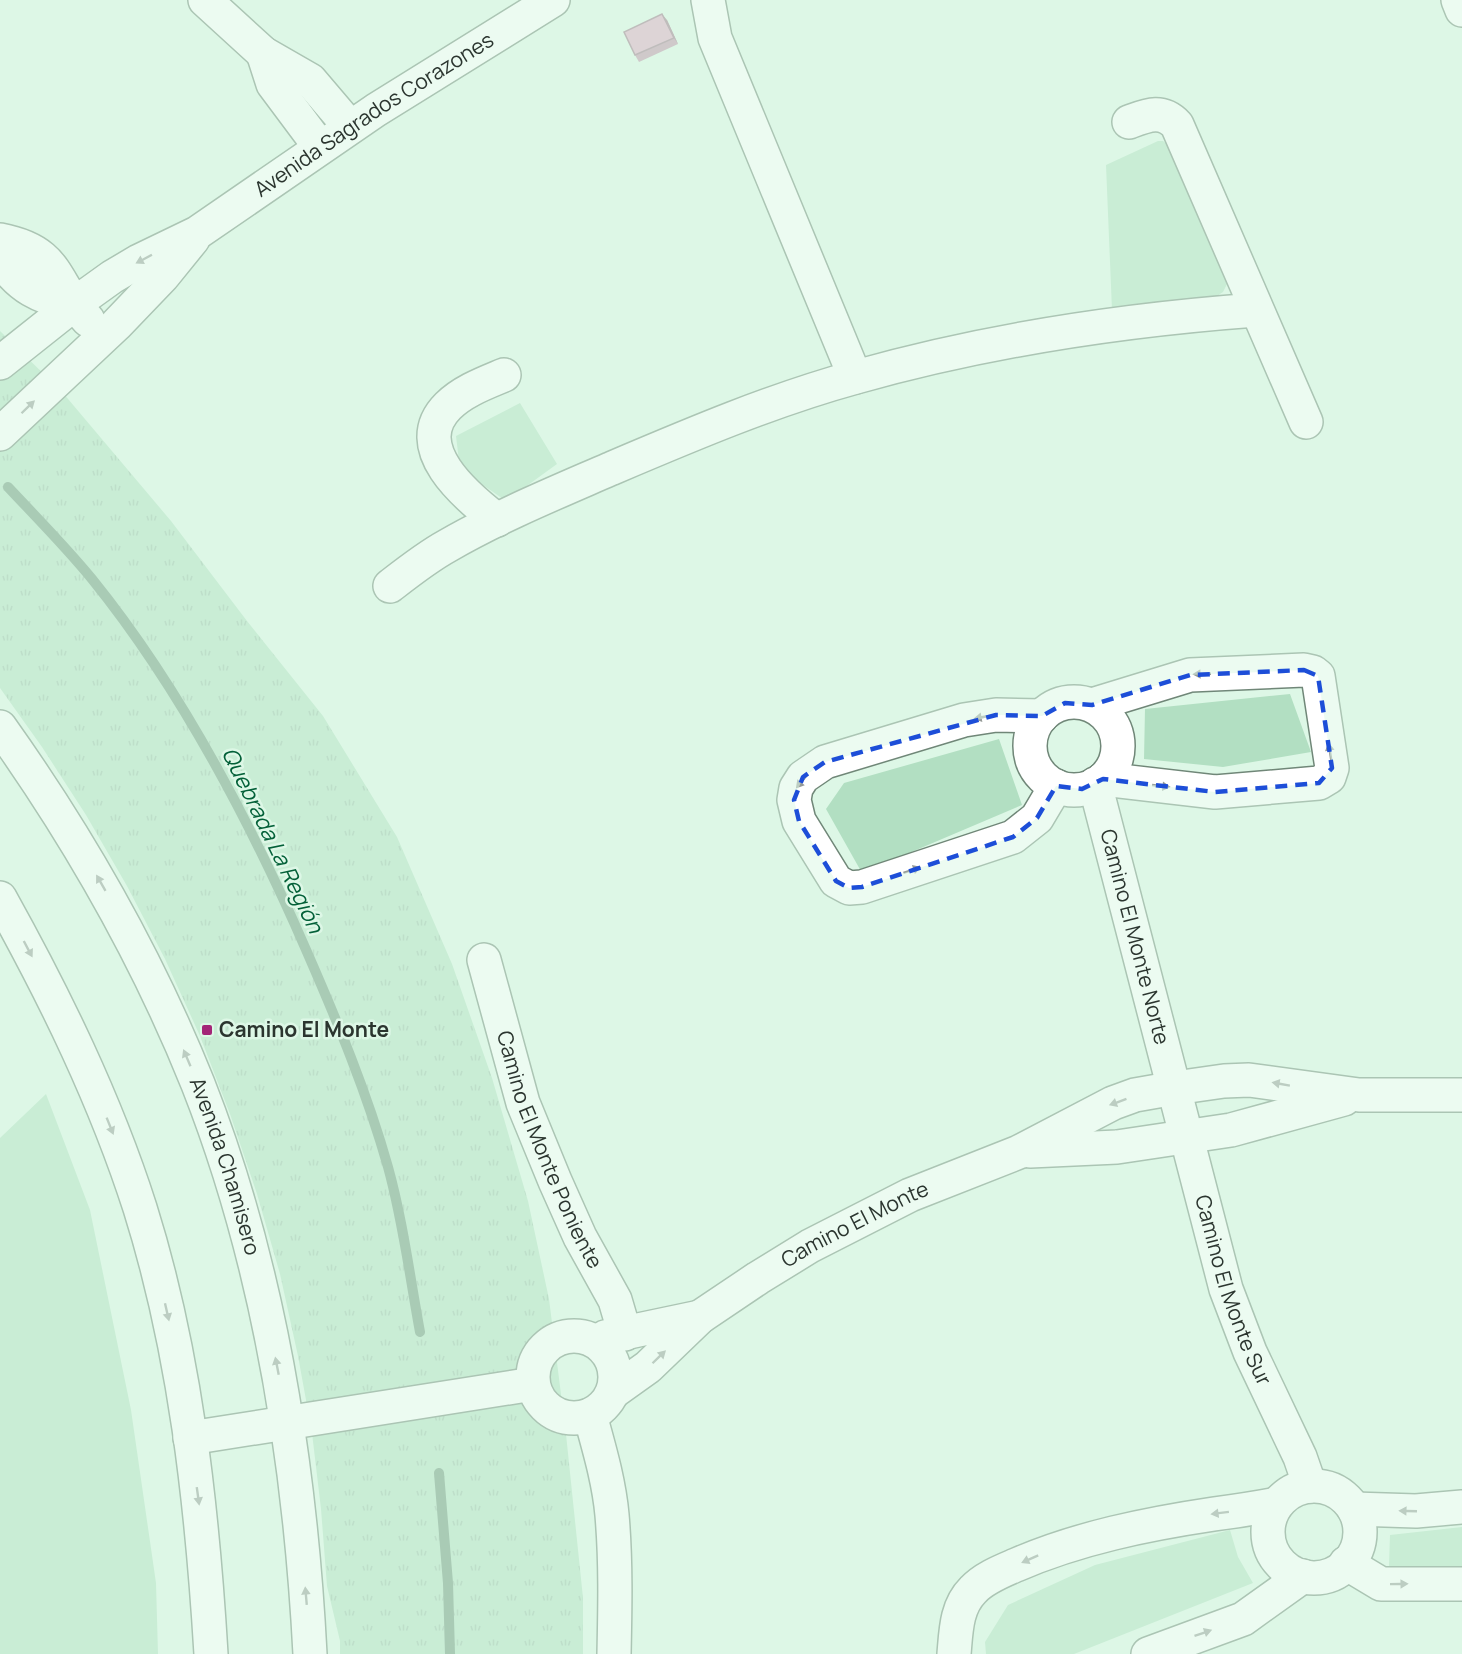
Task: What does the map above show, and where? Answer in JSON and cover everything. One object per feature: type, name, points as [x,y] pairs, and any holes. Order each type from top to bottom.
[{"type":"street","points":[[205,0],[263,53],[310,80],[350,127]]},
{"type":"street","name":"Avenida Sagrados Corazones","points":[[0,363],[73,305],[139,261],[197,233],[350,127],[553,0]]},
{"type":"street","points":[[685,0],[697,19],[716,38]]},
{"type":"street","points":[[708,0],[716,38],[855,377]]},
{"type":"street","points":[[1458,0],[1462,10]]},
{"type":"street","points":[[263,53],[273,84],[320,147]]},
{"type":"street","points":[[1129,122],[1151,114],[1159,114],[1167,116],[1177,125],[1306,422]]},
{"type":"street","name":"Avenida Sagrados Corazones","points":[[0,434],[104,336],[163,276],[197,233]]},
{"type":"street","points":[[0,240],[15,243],[35,252],[47,261],[59,277],[73,305],[104,336]]},
{"type":"street","points":[[0,258],[21,283],[36,294],[73,305]]},
{"type":"street","points":[[390,586],[444,547],[561,490],[759,409],[855,377],[964,351],[1046,335],[1118,323],[1256,310]]},
{"type":"street","points":[[497,520],[464,492],[450,475],[440,461],[434,439],[436,426],[448,405],[480,385],[504,375]]},
{"type":"street","points":[[1092,705],[1190,675],[1304,670],[1312,672],[1318,676],[1332,768],[1329,777],[1319,783],[1215,792],[1099,782]]},
{"type":"street","points":[[1079,702],[1092,705],[1104,713],[1114,725],[1118,739],[1118,754],[1113,768],[1099,782],[1082,789],[1056,786],[1036,768],[1031,754],[1030,741],[1034,728],[1052,708],[1065,703],[1079,702]]},
{"type":"street","points":[[1042,717],[996,715],[964,720],[825,762],[803,777],[796,788],[794,800],[799,821],[811,843],[836,881],[849,888],[862,887],[1013,837],[1036,818],[1056,786]]},
{"type":"street","name":"Avenida Chamisero","points":[[0,727],[100,881],[143,962],[187,1057],[216,1133],[237,1197],[268,1319],[288,1423],[310,1654]]},
{"type":"street","name":"Camino El Monte Norte","points":[[1099,782],[1175,1088]]},
{"type":"street","points":[[0,898],[59,1009],[88,1073],[115,1138],[136,1198],[160,1279],[173,1335],[200,1506],[211,1654]]},
{"type":"street","name":"Camino El Monte Poniente","points":[[484,960],[523,1103],[580,1237],[615,1300],[625,1334]]},
{"type":"street","name":"Camino El Monte","points":[[613,1392],[648,1367],[700,1317],[758,1278],[864,1218],[910,1195],[1019,1152],[1113,1103],[1136,1095],[1175,1088],[1249,1080],[1359,1095],[1462,1095]]},
{"type":"street","name":"Camino El Monte Sur","points":[[1175,1088],[1226,1288],[1250,1352],[1300,1456],[1310,1486]]},
{"type":"street","name":"Camino El Monte","points":[[1019,1152],[1117,1147],[1252,1126],[1359,1095]]},
{"type":"street","name":"Camino El Monte","points":[[591,1339],[625,1334],[700,1317]]},
{"type":"street","points":[[567,1335],[591,1339],[601,1345],[613,1362],[615,1372],[613,1392],[608,1401],[590,1415],[568,1418],[558,1415],[541,1402],[533,1384],[534,1364],[546,1346],[556,1339],[567,1335]]},
{"type":"street","points":[[190,1438],[533,1384]]},
{"type":"street","points":[[590,1415],[604,1464],[612,1515],[614,1654]]},
{"type":"street","points":[[1310,1486],[1330,1489],[1348,1500],[1358,1519],[1359,1543],[1347,1563],[1337,1571],[1315,1578],[1291,1572],[1281,1563],[1273,1553],[1268,1528],[1277,1504],[1292,1492],[1310,1486]]},
{"type":"street","points":[[954,1654],[956,1624],[962,1606],[973,1590],[994,1575],[1040,1555],[1104,1536],[1163,1523],[1246,1511],[1277,1504]]},
{"type":"street","points":[[1354,1509],[1416,1511],[1462,1507]]},
{"type":"street","points":[[1347,1563],[1382,1584],[1462,1584]]},
{"type":"street","points":[[1148,1654],[1243,1619],[1303,1576]]},
{"type":"highlighted area","points":[[1304,670],[1318,676],[1332,768],[1319,783],[1215,792],[1103,779],[1082,789],[1056,786],[1037,818],[1013,837],[862,887],[849,888],[836,881],[799,821],[794,800],[803,777],[825,762],[996,715],[1042,716],[1065,703],[1092,705],[1190,675]]},
{"type":"green space","points":[[1158,141],[1163,141],[1169,146],[1228,282],[1223,292],[1206,303],[1112,310],[1106,165]]},
{"type":"green space","points":[[0,331],[63,393],[171,521],[323,716],[397,837],[452,964],[492,1078],[528,1201],[549,1299],[566,1434],[583,1598],[583,1654],[340,1654],[340,1641],[327,1586],[312,1433],[298,1356],[280,1274],[257,1194],[230,1114],[200,1036],[165,959],[127,886],[86,815],[0,688]]},
{"type":"green space","points":[[520,403],[557,464],[506,501],[460,469],[456,436]]},
{"type":"green space","points":[[1290,694],[1311,752],[1223,767],[1144,759],[1145,709]]},
{"type":"green space","points":[[999,739],[1022,805],[862,873],[826,809],[844,783]]},
{"type":"green space","points":[[46,1094],[90,1210],[131,1410],[156,1583],[158,1654],[0,1654],[0,1138]]},
{"type":"green space","points":[[1462,1527],[1462,1568],[1389,1566],[1390,1535]]},
{"type":"green space","points":[[1230,1530],[1238,1557],[1253,1583],[1074,1654],[986,1654],[985,1642],[1008,1605],[1095,1565]]},
{"type":"building","points":[[662,14],[674,38],[635,55],[624,32]]},
{"type":"waterway","name":"Quebrada La Región","points":[[8,487],[61,543],[124,621],[184,711],[212,758],[262,855],[330,1005],[371,1112],[398,1208],[420,1332]]},
{"type":"waterway","name":"Quebrada La Región","points":[[439,1473],[448,1583],[450,1654]]},
{"type":"place","name":"Camino El Monte","points":[[207,1030]]}]
